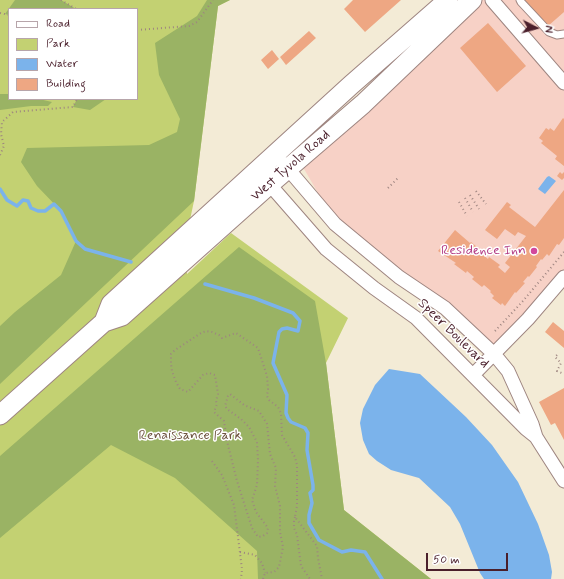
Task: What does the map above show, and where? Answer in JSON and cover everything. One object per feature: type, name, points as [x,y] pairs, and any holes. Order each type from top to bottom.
[{"type":"main road","name":"West Tyvola Road","points":[[0,415],[104,322],[122,316],[281,162],[352,85],[448,0]]},
{"type":"main road","name":"West Tyvola Road","points":[[281,162],[363,104],[472,0]]},
{"type":"street","points":[[492,0],[564,83]]},
{"type":"street","points":[[281,162],[335,224],[399,277],[445,308],[494,354],[508,371],[532,424],[536,437]]},
{"type":"street","name":"Speer Boulevard","points":[[264,177],[326,249],[374,288],[416,318],[526,429],[536,437],[564,481]]},
{"type":"street","points":[[473,375],[528,319],[564,277]]},
{"type":"lane","points":[[520,0],[549,32],[557,35],[564,34]]},
{"type":"path","points":[[61,0],[74,8]]},
{"type":"path","points":[[138,30],[189,26],[196,22],[213,0]]},
{"type":"path","points":[[0,155],[4,146],[1,134],[2,122],[13,112],[73,107],[76,100]]},
{"type":"path","points":[[388,188],[399,177]]},
{"type":"path","points":[[476,191],[486,204]]},
{"type":"path","points":[[470,195],[479,209]]},
{"type":"path","points":[[465,198],[473,212]]},
{"type":"path","points":[[459,202],[467,216]]},
{"type":"path","points":[[495,331],[523,301],[564,252]]},
{"type":"path","points":[[265,573],[274,572],[279,567],[283,547],[280,532],[280,506],[275,486],[276,468],[270,454],[266,424],[259,411],[244,404],[230,394],[228,396],[225,406],[249,427],[257,442],[257,484],[252,500],[256,512],[268,528],[267,533],[258,537],[252,528],[238,481],[227,441],[224,421],[214,412],[218,394],[215,375],[209,373],[203,375],[188,392],[180,389],[172,371],[171,354],[174,350],[201,333],[212,332],[222,338],[236,333],[258,348],[268,376],[267,396],[269,400],[278,407],[281,414],[282,435],[295,457],[297,465],[297,506],[294,528],[297,535],[301,566],[310,579]]},
{"type":"path","points":[[557,355],[555,357],[562,363],[557,370],[564,374]]},
{"type":"path","points":[[212,461],[222,475],[234,505],[242,569],[241,579]]},
{"type":"path","points":[[295,517],[317,546],[322,579]]},
{"type":"path","points":[[240,552],[255,555],[262,563],[265,573],[263,579]]},
{"type":"shaded area","points":[[461,0],[564,0],[564,275],[494,353],[336,224],[300,162]]},
{"type":"green space","name":"Renaissance Park","points":[[0,0],[230,0],[218,6],[194,201],[184,248],[187,274],[231,233],[348,318],[326,363],[344,510],[431,579],[0,579]]},
{"type":"green space","points":[[15,0],[61,0],[74,8],[9,8]]},
{"type":"green space","points":[[207,0],[230,0],[218,6],[194,201],[0,384],[0,326],[61,275],[76,241],[61,211],[37,186],[21,162],[27,148],[149,145],[177,132],[180,119],[159,75],[155,43],[197,16]]},
{"type":"green space","points":[[0,94],[8,94],[8,100],[43,100],[52,102],[48,106],[31,106],[0,110]]},
{"type":"green space","points":[[76,100],[105,100],[90,110],[73,107]]},
{"type":"green space","name":"Renaissance Park","points":[[239,247],[315,301],[326,363],[344,510],[431,579],[258,579],[257,551],[175,478],[111,445],[0,538],[0,456]]},
{"type":"water","points":[[549,176],[556,181],[545,194],[538,189]]},
{"type":"water","points":[[389,369],[420,374],[466,417],[492,445],[518,482],[538,524],[549,555],[552,572],[551,579],[484,579],[480,573],[460,524],[450,507],[419,478],[391,470],[369,454],[363,440],[360,423],[363,409],[375,385]]},
{"type":"building","points":[[353,0],[401,0],[365,32],[344,9]]},
{"type":"building","points":[[524,0],[564,0],[564,12],[548,26]]},
{"type":"building","points":[[488,23],[526,66],[497,92],[460,48]]},
{"type":"building","points":[[309,31],[316,38],[286,65],[280,57]]},
{"type":"building","points":[[272,50],[279,59],[268,69],[261,60]]},
{"type":"building","points":[[563,118],[564,166],[555,159],[557,156],[541,143],[543,141],[539,138],[546,128],[549,130],[550,128],[554,131]]},
{"type":"building","points":[[560,172],[562,174],[564,172],[564,178],[562,180],[557,176]]},
{"type":"building","points":[[564,190],[564,238],[559,245],[557,244],[549,256],[547,254],[542,260],[541,259],[536,266],[537,267],[523,282],[525,283],[516,293],[515,292],[505,306],[502,303],[501,305],[492,298],[494,296],[490,292],[491,291],[484,285],[482,287],[472,279],[474,277],[467,271],[466,273],[454,264],[456,263],[438,251],[455,230],[483,252],[482,254],[488,259],[489,257],[500,265],[498,267],[505,273],[510,267],[505,263],[526,236],[518,232],[515,236],[505,229],[497,239],[485,230],[507,202],[511,205],[509,207],[535,227]]},
{"type":"building","points":[[553,322],[564,331],[564,348],[545,332]]},
{"type":"building","points":[[564,388],[564,440],[555,423],[551,425],[539,402]]},
{"type":"waterway","points":[[0,189],[7,200],[17,206],[23,200],[28,201],[31,208],[38,211],[45,211],[54,204],[61,211],[76,241],[85,249],[131,262]]},
{"type":"waterway","points":[[205,284],[254,298],[293,313],[300,321],[298,331],[287,328],[282,329],[279,332],[273,363],[287,395],[286,413],[288,418],[291,422],[305,428],[308,433],[307,450],[313,485],[313,490],[310,493],[312,503],[309,523],[319,540],[342,552],[351,550],[365,552],[382,579]]},
{"type":"place","name":"Residence Inn","points":[[534,251]]}]
